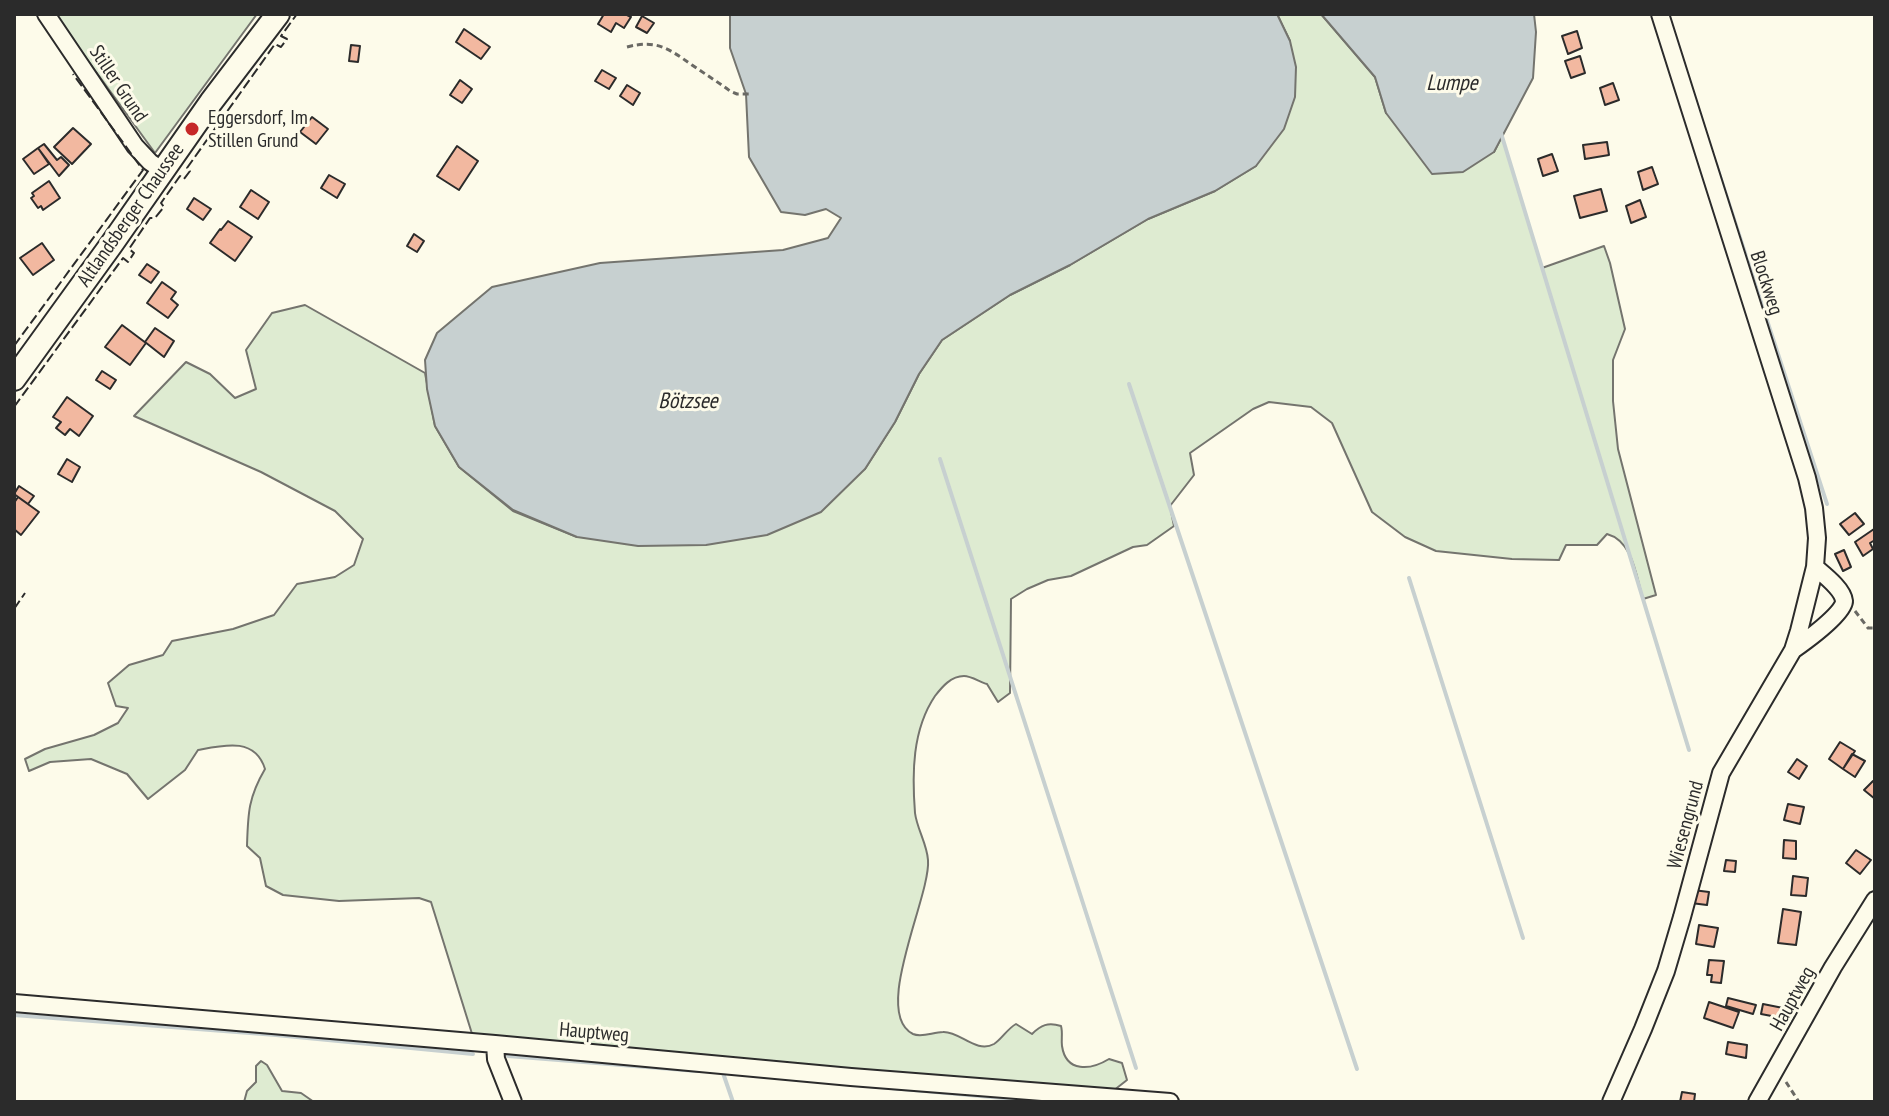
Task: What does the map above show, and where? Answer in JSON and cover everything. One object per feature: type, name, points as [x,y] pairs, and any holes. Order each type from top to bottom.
[{"type":"main road","name":"Altlandsberger Chaussee","points":[[14,379],[211,102],[278,14]]},
{"type":"street","name":"Stiller Grund","points":[[46,14],[135,146],[163,171]]},
{"type":"street","name":"Blockweg","points":[[1660,14],[1807,478],[1817,538],[1815,567]]},
{"type":"street","points":[[1793,650],[1844,605],[1834,583],[1815,567]]},
{"type":"street","name":"Wiesengrund","points":[[1611,1102],[1666,971],[1721,773],[1793,650],[1815,567]]},
{"type":"street","name":"Hauptweg","points":[[1757,1102],[1833,967],[1875,900]]},
{"type":"street","name":"Hauptweg","points":[[14,1003],[1170,1102]]},
{"type":"street","points":[[495,1044],[496,1059],[513,1102]]},
{"type":"path","points":[[627,47],[640,44],[670,49],[730,91],[750,94]]},
{"type":"path","points":[[1844,600],[1868,628],[1875,628]]},
{"type":"path","points":[[1774,1075],[1786,1081],[1799,1102]]},
{"type":"green space","points":[[54,14],[257,14],[155,153]]},
{"type":"green space","points":[[1277,14],[1321,14],[1375,77],[1386,113],[1494,152],[1502,136],[1542,268],[1604,246],[1625,329],[1613,360],[1618,449],[1656,595],[1643,599],[1628,552],[1616,538],[1607,534],[1597,545],[1566,545],[1559,560],[1512,559],[1436,551],[1405,537],[1372,512],[1332,423],[1311,407],[1269,402],[1253,409],[1190,453],[1194,475],[1170,506],[1174,526],[1147,545],[1133,547],[1071,576],[1048,580],[1011,599],[1010,693],[998,702],[987,684],[959,676],[935,696],[922,723],[915,753],[915,813],[928,860],[900,979],[898,1003],[902,1022],[913,1034],[949,1033],[981,1046],[994,1044],[1016,1024],[1032,1034],[1045,1025],[1061,1026],[1064,1055],[1074,1065],[1087,1067],[1109,1059],[1122,1063],[1127,1080],[1113,1091],[473,1037],[431,902],[419,898],[339,901],[283,895],[266,886],[260,858],[247,846],[250,806],[265,769],[254,752],[228,745],[198,750],[185,770],[148,799],[127,774],[91,759],[50,762],[29,771],[25,759],[45,749],[94,735],[118,723],[128,708],[116,706],[108,683],[129,665],[163,655],[172,641],[233,629],[274,615],[297,584],[335,577],[354,565],[363,539],[335,511],[261,472],[134,416],[186,362],[210,374],[235,398],[256,389],[246,350],[272,313],[305,305],[425,373],[435,426],[459,467],[513,511],[577,537],[865,469],[942,340],[1010,295],[1070,265],[1148,219],[1215,191],[1256,166],[1290,41]]},
{"type":"green space","points":[[261,1061],[267,1065],[282,1091],[301,1093],[314,1102],[244,1102],[247,1091],[256,1082],[256,1066]]},
{"type":"water","name":"Bötzsee","points":[[730,14],[1277,14],[1290,41],[1296,67],[1295,97],[1284,129],[1256,166],[1215,191],[1148,219],[1070,265],[1010,295],[942,340],[865,469],[821,512],[767,535],[706,545],[638,546],[577,537],[513,510],[459,467],[435,426],[425,360],[437,333],[492,287],[600,263],[783,250],[828,238],[841,218],[826,209],[805,215],[781,212],[749,157],[746,94],[730,48]]},
{"type":"water","name":"Lumpe","points":[[1321,14],[1534,14],[1533,78],[1494,152],[1463,172],[1432,174],[1386,113],[1375,77]]},
{"type":"building","points":[[604,14],[631,17],[624,28],[616,23],[611,32],[598,24]]},
{"type":"building","points":[[642,16],[654,23],[647,33],[636,27]]},
{"type":"building","points":[[464,29],[490,47],[481,59],[456,42]]},
{"type":"building","points":[[1577,31],[1582,48],[1568,54],[1562,36]]},
{"type":"building","points":[[351,45],[360,46],[358,62],[349,61]]},
{"type":"building","points":[[1580,56],[1585,73],[1571,78],[1565,61]]},
{"type":"building","points":[[602,70],[616,78],[609,89],[595,81]]},
{"type":"building","points":[[460,80],[472,89],[462,103],[450,95]]},
{"type":"building","points":[[1613,83],[1619,100],[1605,105],[1600,88]]},
{"type":"building","points":[[627,85],[640,93],[633,105],[620,96]]},
{"type":"building","points":[[312,117],[328,129],[316,144],[300,132]]},
{"type":"building","points":[[73,128],[91,144],[72,164],[54,147]]},
{"type":"building","points":[[1607,142],[1609,155],[1585,159],[1583,145]]},
{"type":"building","points":[[44,144],[57,160],[61,157],[69,165],[59,176],[38,148]]},
{"type":"building","points":[[457,146],[478,161],[459,190],[437,176]]},
{"type":"building","points":[[38,148],[49,164],[34,174],[23,159]]},
{"type":"building","points":[[1552,154],[1558,171],[1543,176],[1538,159]]},
{"type":"building","points":[[1652,167],[1658,184],[1643,190],[1638,172]]},
{"type":"building","points":[[329,175],[345,184],[337,198],[321,188]]},
{"type":"building","points":[[49,181],[60,198],[43,210],[31,198],[34,196],[32,193]]},
{"type":"building","points":[[1601,189],[1607,211],[1580,218],[1574,196]]},
{"type":"building","points":[[251,190],[269,202],[258,219],[240,207]]},
{"type":"building","points":[[194,198],[211,209],[203,220],[187,209]]},
{"type":"building","points":[[1640,200],[1646,217],[1631,223],[1626,206]]},
{"type":"building","points":[[228,221],[252,237],[235,261],[210,243]]},
{"type":"building","points":[[414,234],[424,241],[417,252],[407,246]]},
{"type":"building","points":[[42,243],[54,260],[33,275],[20,258]]},
{"type":"building","points":[[147,264],[159,272],[151,283],[139,275]]},
{"type":"building","points":[[162,282],[176,292],[171,299],[178,305],[168,318],[147,303]]},
{"type":"building","points":[[122,325],[146,343],[130,365],[105,347]]},
{"type":"building","points":[[155,328],[174,341],[164,357],[145,342]]},
{"type":"building","points":[[102,371],[116,380],[110,389],[96,380]]},
{"type":"building","points":[[67,397],[93,416],[79,436],[70,429],[65,435],[56,428],[61,422],[53,417]]},
{"type":"building","points":[[67,459],[80,467],[72,482],[58,474]]},
{"type":"building","points":[[19,486],[34,496],[28,504],[14,494]]},
{"type":"building","points":[[18,497],[39,512],[21,535],[14,529],[14,503]]},
{"type":"building","points":[[1855,513],[1864,524],[1849,535],[1840,524]]},
{"type":"building","points":[[1874,529],[1875,540],[1870,543],[1873,549],[1863,556],[1855,542]]},
{"type":"building","points":[[1844,550],[1851,567],[1843,571],[1835,554]]},
{"type":"building","points":[[1840,742],[1855,751],[1843,769],[1829,759]]},
{"type":"building","points":[[1852,754],[1865,761],[1855,777],[1843,769]]},
{"type":"building","points":[[1797,759],[1807,766],[1799,779],[1788,772]]},
{"type":"building","points":[[1873,781],[1875,783],[1875,799],[1864,790]]},
{"type":"building","points":[[1788,804],[1804,807],[1800,824],[1784,820]]},
{"type":"building","points":[[1784,840],[1796,841],[1796,859],[1783,858]]},
{"type":"building","points":[[1856,850],[1871,860],[1860,874],[1846,863]]},
{"type":"building","points":[[1726,860],[1736,861],[1735,872],[1724,871]]},
{"type":"building","points":[[1793,876],[1808,878],[1806,896],[1791,895]]},
{"type":"building","points":[[1693,890],[1709,892],[1707,905],[1691,903]]},
{"type":"building","points":[[1783,909],[1801,912],[1796,945],[1778,943]]},
{"type":"building","points":[[1699,925],[1718,928],[1714,947],[1696,944]]},
{"type":"building","points":[[1709,960],[1724,961],[1721,983],[1711,982],[1712,975],[1707,975]]},
{"type":"building","points":[[1728,998],[1756,1005],[1753,1014],[1726,1006]]},
{"type":"building","points":[[1709,1002],[1739,1012],[1733,1028],[1704,1018]]},
{"type":"building","points":[[1763,1004],[1783,1008],[1782,1018],[1761,1014]]},
{"type":"building","points":[[1728,1042],[1747,1045],[1746,1058],[1726,1054]]},
{"type":"building","points":[[1682,1092],[1695,1094],[1694,1102],[1680,1102]]},
{"type":"waterway","points":[[1501,133],[1689,750]]},
{"type":"waterway","points":[[1716,164],[1827,504]]},
{"type":"waterway","points":[[1129,384],[1357,1069]]},
{"type":"waterway","points":[[940,459],[1136,1068]]},
{"type":"waterway","points":[[1409,578],[1523,938]]},
{"type":"waterway","points":[[14,1015],[473,1054]]},
{"type":"waterway","points":[[508,1056],[697,1071]]},
{"type":"waterway","points":[[723,1073],[733,1102]]},
{"type":"waterway","points":[[858,1085],[1047,1102]]},
{"type":"fence","points":[[14,407],[123,258],[128,262],[134,253],[129,249],[150,218],[155,218],[164,207],[161,203],[180,176],[184,179],[190,171],[187,168],[275,44],[281,47],[287,39],[281,36],[297,14]]},
{"type":"fence","points":[[14,346],[143,170],[73,74]]},
{"type":"fence","points":[[14,609],[25,593]]},
{"type":"place","name":"Eggersdorf, Im Stillen Grund","points":[[192,129]]}]
